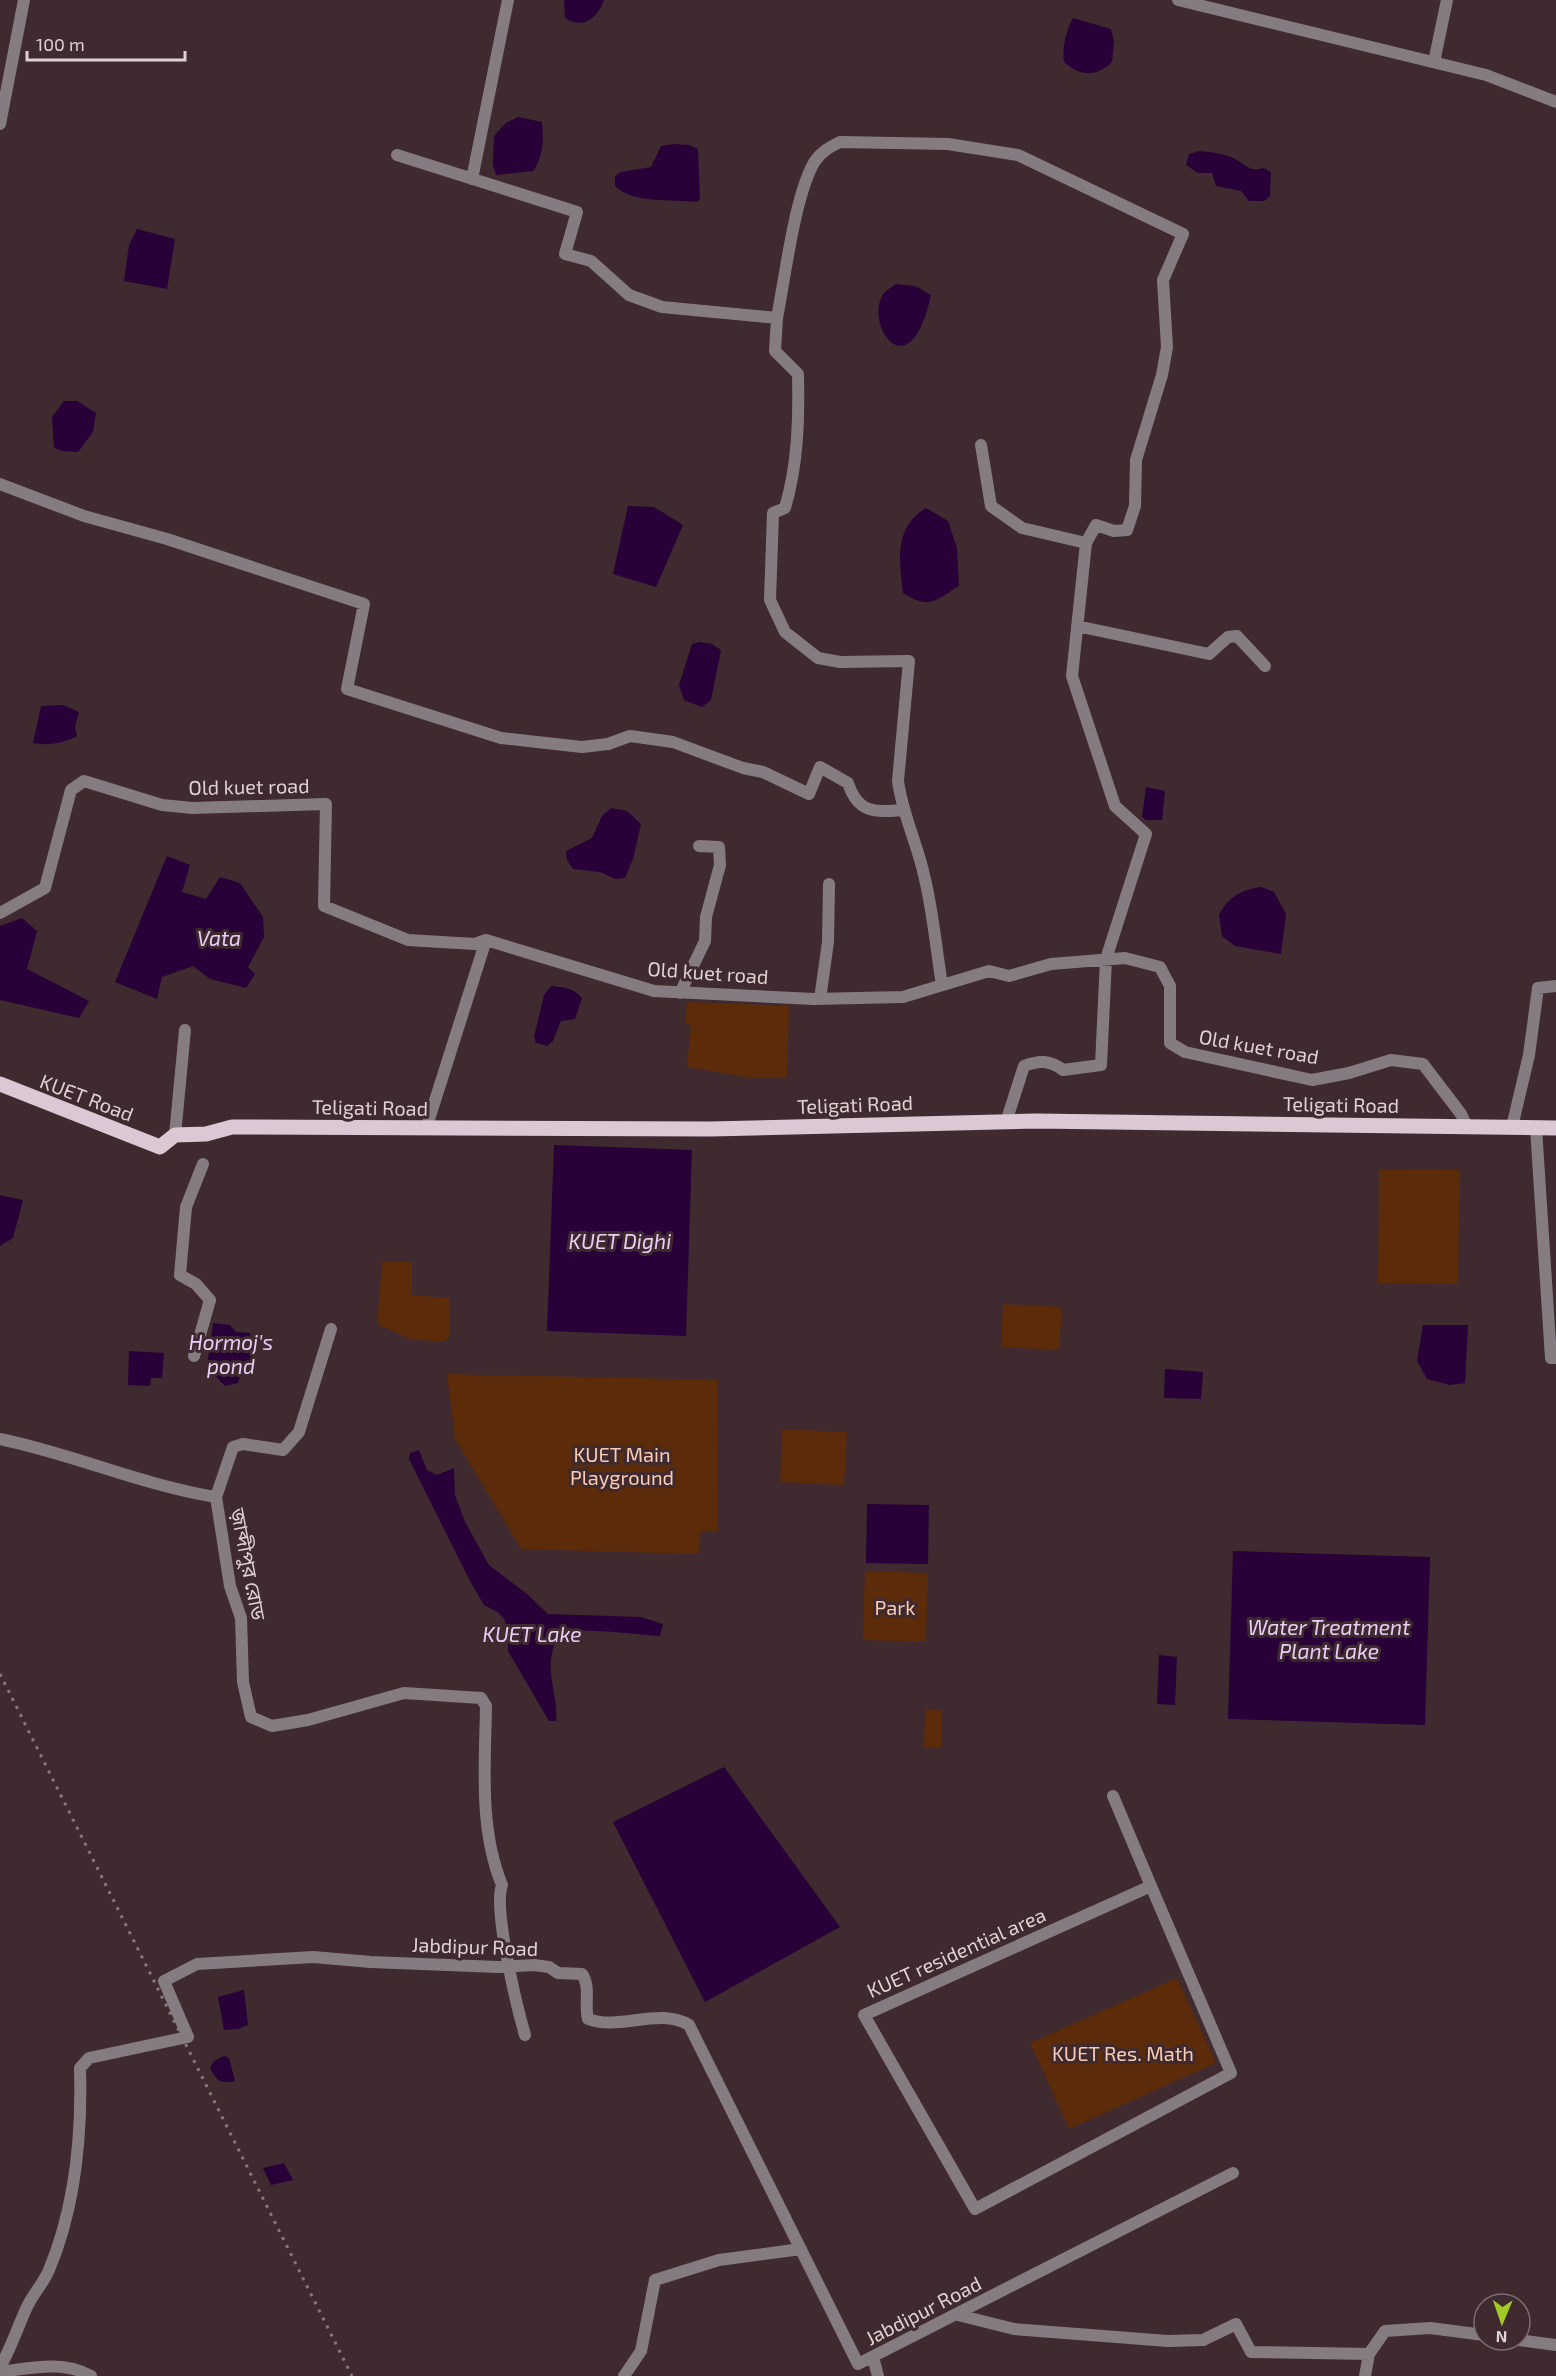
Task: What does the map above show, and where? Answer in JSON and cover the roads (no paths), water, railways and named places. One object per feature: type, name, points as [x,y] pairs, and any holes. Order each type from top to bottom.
[{"type":"main road","name":"KUET Road","points":[[0,1084],[160,1148],[175,1135]]},
{"type":"main road","name":"Teligati Road","points":[[175,1135],[206,1134],[232,1127],[711,1130],[1006,1122],[1556,1128]]},
{"type":"street","points":[[0,124],[24,0]]},
{"type":"street","points":[[472,179],[508,0]]},
{"type":"street","points":[[1178,0],[1486,75],[1556,102]]},
{"type":"street","points":[[1434,62],[1447,0]]},
{"type":"street","points":[[942,985],[925,875],[904,810],[898,781],[909,662],[840,662],[818,658],[785,632],[770,600],[773,513],[785,508],[792,484],[798,442],[798,374],[775,351],[777,318],[803,188],[815,161],[826,149],[840,142],[948,144],[1018,155],[1183,234],[1163,280],[1167,347],[1162,375],[1136,460],[1132,521],[1127,530],[1120,532],[1096,525],[1086,543],[1072,676],[1115,806],[1146,834],[1106,959],[1101,1065],[1063,1070],[1053,1063],[1036,1061],[1024,1066],[1006,1122]]},
{"type":"street","points":[[397,155],[576,212],[565,254],[591,261],[629,295],[662,307],[777,318]]},
{"type":"street","points":[[981,445],[991,506],[1022,528],[1086,543]]},
{"type":"street","points":[[0,484],[84,516],[167,539],[364,604],[346,689],[501,738],[582,747],[608,744],[630,736],[673,742],[743,768],[763,772],[809,794],[820,767],[848,783],[853,798],[864,808],[904,810]]},
{"type":"street","points":[[1077,626],[1209,654],[1228,637],[1237,636],[1265,666]]},
{"type":"street","name":"Old kuet road","points":[[0,913],[45,888],[71,790],[84,781],[162,805],[193,808],[326,804],[324,906],[408,940],[475,944],[486,940],[654,991],[820,999],[903,997],[989,971],[1008,976],[1051,964],[1125,958],[1160,967],[1170,986],[1170,1043],[1185,1052],[1312,1080],[1349,1073],[1391,1060],[1423,1064],[1461,1114],[1467,1127]]},
{"type":"street","points":[[680,993],[705,941],[706,917],[720,865],[719,847],[699,846]]},
{"type":"street","points":[[820,999],[828,942],[829,884]]},
{"type":"street","points":[[426,1129],[486,940]]},
{"type":"street","points":[[1512,1127],[1529,1055],[1538,988],[1556,986]]},
{"type":"street","points":[[175,1135],[185,1030]]},
{"type":"street","points":[[1536,1128],[1551,1358],[1556,1358]]},
{"type":"street","points":[[194,1356],[210,1300],[196,1284],[180,1275],[186,1207],[203,1164]]},
{"type":"street","points":[[216,1497],[233,1447],[243,1444],[284,1450],[298,1432],[331,1329]]},
{"type":"street","name":"জ়াব্দীপুর রোড","points":[[0,1438],[49,1450],[167,1487],[216,1497],[230,1586],[241,1618],[243,1682],[251,1717],[272,1726],[308,1720],[404,1694],[481,1698],[486,1706],[484,1770],[488,1848],[502,1885],[499,1893],[510,1966]]},
{"type":"street","points":[[1113,1796],[1151,1886]]},
{"type":"street","name":"KUET residential area","points":[[1151,1886],[1231,2073],[975,2209],[864,2015],[1151,1886]]},
{"type":"street","name":"Jabdipur Road","points":[[0,2367],[15,2340],[26,2308],[48,2272],[60,2239],[70,2193],[79,2127],[80,2068],[89,2058],[188,2037],[164,1981],[196,1964],[313,1957],[370,1962],[534,1965],[549,1968],[558,1973],[582,1974],[588,1982],[585,2008],[588,2019],[600,2024],[665,2019],[681,2021],[689,2025],[858,2364],[1233,2173]]},
{"type":"street","points":[[510,1966],[525,2036]]},
{"type":"street","points":[[624,2376],[641,2351],[655,2280],[719,2260],[801,2249]]},
{"type":"street","points":[[958,2315],[1014,2329],[1168,2341],[1203,2340],[1236,2324],[1251,2352],[1369,2354]]},
{"type":"street","points":[[1365,2376],[1369,2354],[1385,2331],[1431,2328],[1472,2333]]},
{"type":"street","points":[[1532,2342],[1556,2345]]},
{"type":"street","points":[[873,2357],[878,2376]]},
{"type":"street","points":[[0,2373],[50,2366],[76,2367],[91,2376]]},
{"type":"water","points":[[564,0],[604,0],[594,17],[578,23],[565,18]]},
{"type":"water","points":[[1073,18],[1111,29],[1114,41],[1112,62],[1106,67],[1094,73],[1082,73],[1064,62],[1065,39]]},
{"type":"water","points":[[518,117],[542,122],[543,142],[539,160],[533,171],[496,175],[493,165],[494,136],[506,123]]},
{"type":"water","points":[[689,145],[698,149],[700,199],[697,202],[654,200],[632,196],[615,186],[615,176],[621,172],[651,167],[661,146]]},
{"type":"water","points":[[1199,151],[1224,155],[1252,169],[1263,168],[1271,172],[1270,196],[1264,201],[1249,201],[1241,191],[1216,186],[1212,173],[1198,173],[1186,165],[1189,154]]},
{"type":"water","points":[[137,229],[175,239],[167,289],[124,281],[129,245]]},
{"type":"water","points":[[896,284],[915,286],[931,295],[922,325],[911,341],[900,346],[891,342],[883,332],[879,318],[879,304],[885,292]]},
{"type":"water","points":[[64,401],[77,401],[96,413],[93,432],[78,452],[54,448],[52,417]]},
{"type":"water","points":[[628,506],[654,507],[683,525],[656,587],[613,574]]},
{"type":"water","points":[[926,508],[948,521],[957,548],[959,586],[932,602],[920,601],[903,593],[900,568],[901,545],[908,525]]},
{"type":"water","points":[[699,642],[712,644],[721,650],[711,700],[702,707],[684,700],[679,685],[692,644]]},
{"type":"water","points":[[63,705],[79,712],[75,727],[77,736],[56,743],[33,743],[41,706]]},
{"type":"water","points":[[1146,787],[1165,791],[1162,820],[1146,820],[1142,817]]},
{"type":"water","points":[[611,808],[627,811],[641,824],[633,859],[625,878],[615,879],[600,872],[573,869],[567,860],[566,851],[592,838],[602,816]]},
{"type":"water","name":"Vata","points":[[167,856],[190,865],[182,892],[206,899],[220,877],[240,883],[263,917],[264,937],[248,967],[255,974],[246,988],[210,979],[193,966],[162,977],[157,999],[115,982]]},
{"type":"water","points":[[1261,887],[1274,892],[1286,914],[1281,954],[1235,946],[1222,936],[1219,915],[1227,903],[1241,892]]},
{"type":"water","points":[[22,918],[37,931],[27,969],[89,1001],[79,1018],[0,1000],[0,926]]},
{"type":"water","points":[[551,986],[572,990],[582,998],[575,1019],[561,1021],[553,1041],[547,1046],[536,1043],[534,1037],[544,995]]},
{"type":"water","name":"KUET Dighi","points":[[554,1145],[692,1150],[686,1336],[547,1331]]},
{"type":"water","points":[[0,1195],[23,1200],[13,1238],[0,1246]]},
{"type":"water","name":"Hormoj's pond","points":[[213,1323],[230,1325],[236,1332],[250,1333],[253,1348],[252,1371],[241,1373],[238,1383],[225,1386],[207,1367]]},
{"type":"water","points":[[1423,1325],[1468,1325],[1465,1383],[1450,1385],[1427,1379],[1417,1361]]},
{"type":"water","points":[[129,1351],[164,1353],[162,1378],[151,1378],[150,1386],[128,1385]]},
{"type":"water","points":[[1165,1369],[1203,1372],[1201,1399],[1164,1398]]},
{"type":"water","name":"KUET Lake","points":[[419,1450],[427,1470],[437,1475],[454,1468],[455,1495],[465,1522],[489,1565],[527,1594],[548,1614],[641,1617],[663,1624],[660,1636],[585,1631],[574,1631],[562,1635],[555,1644],[551,1656],[556,1721],[549,1721],[508,1651],[508,1631],[504,1619],[498,1612],[484,1605],[409,1459],[410,1453]]},
{"type":"water","points":[[867,1504],[929,1505],[928,1564],[866,1563]]},
{"type":"water","name":"Water Treatment Plant Lake","points":[[1233,1551],[1430,1557],[1425,1725],[1228,1719]]},
{"type":"water","points":[[1159,1655],[1177,1657],[1175,1705],[1157,1704]]},
{"type":"water","points":[[724,1767],[840,1927],[705,2002],[613,1822]]},
{"type":"water","points":[[244,1990],[248,2025],[238,2029],[224,2030],[218,1997]]},
{"type":"water","points":[[224,2056],[229,2058],[235,2081],[219,2080],[210,2068],[214,2061]]},
{"type":"water","points":[[284,2163],[293,2180],[271,2185],[263,2168]]},
{"type":"railway","points":[[0,1674],[352,2376]]},
{"type":"park label","name":"KUET Main Playground","points":[[622,1466]]},
{"type":"park label","name":"Park","points":[[895,1607]]},
{"type":"park label","name":"KUET Res. Math","points":[[1123,2053]]}]
